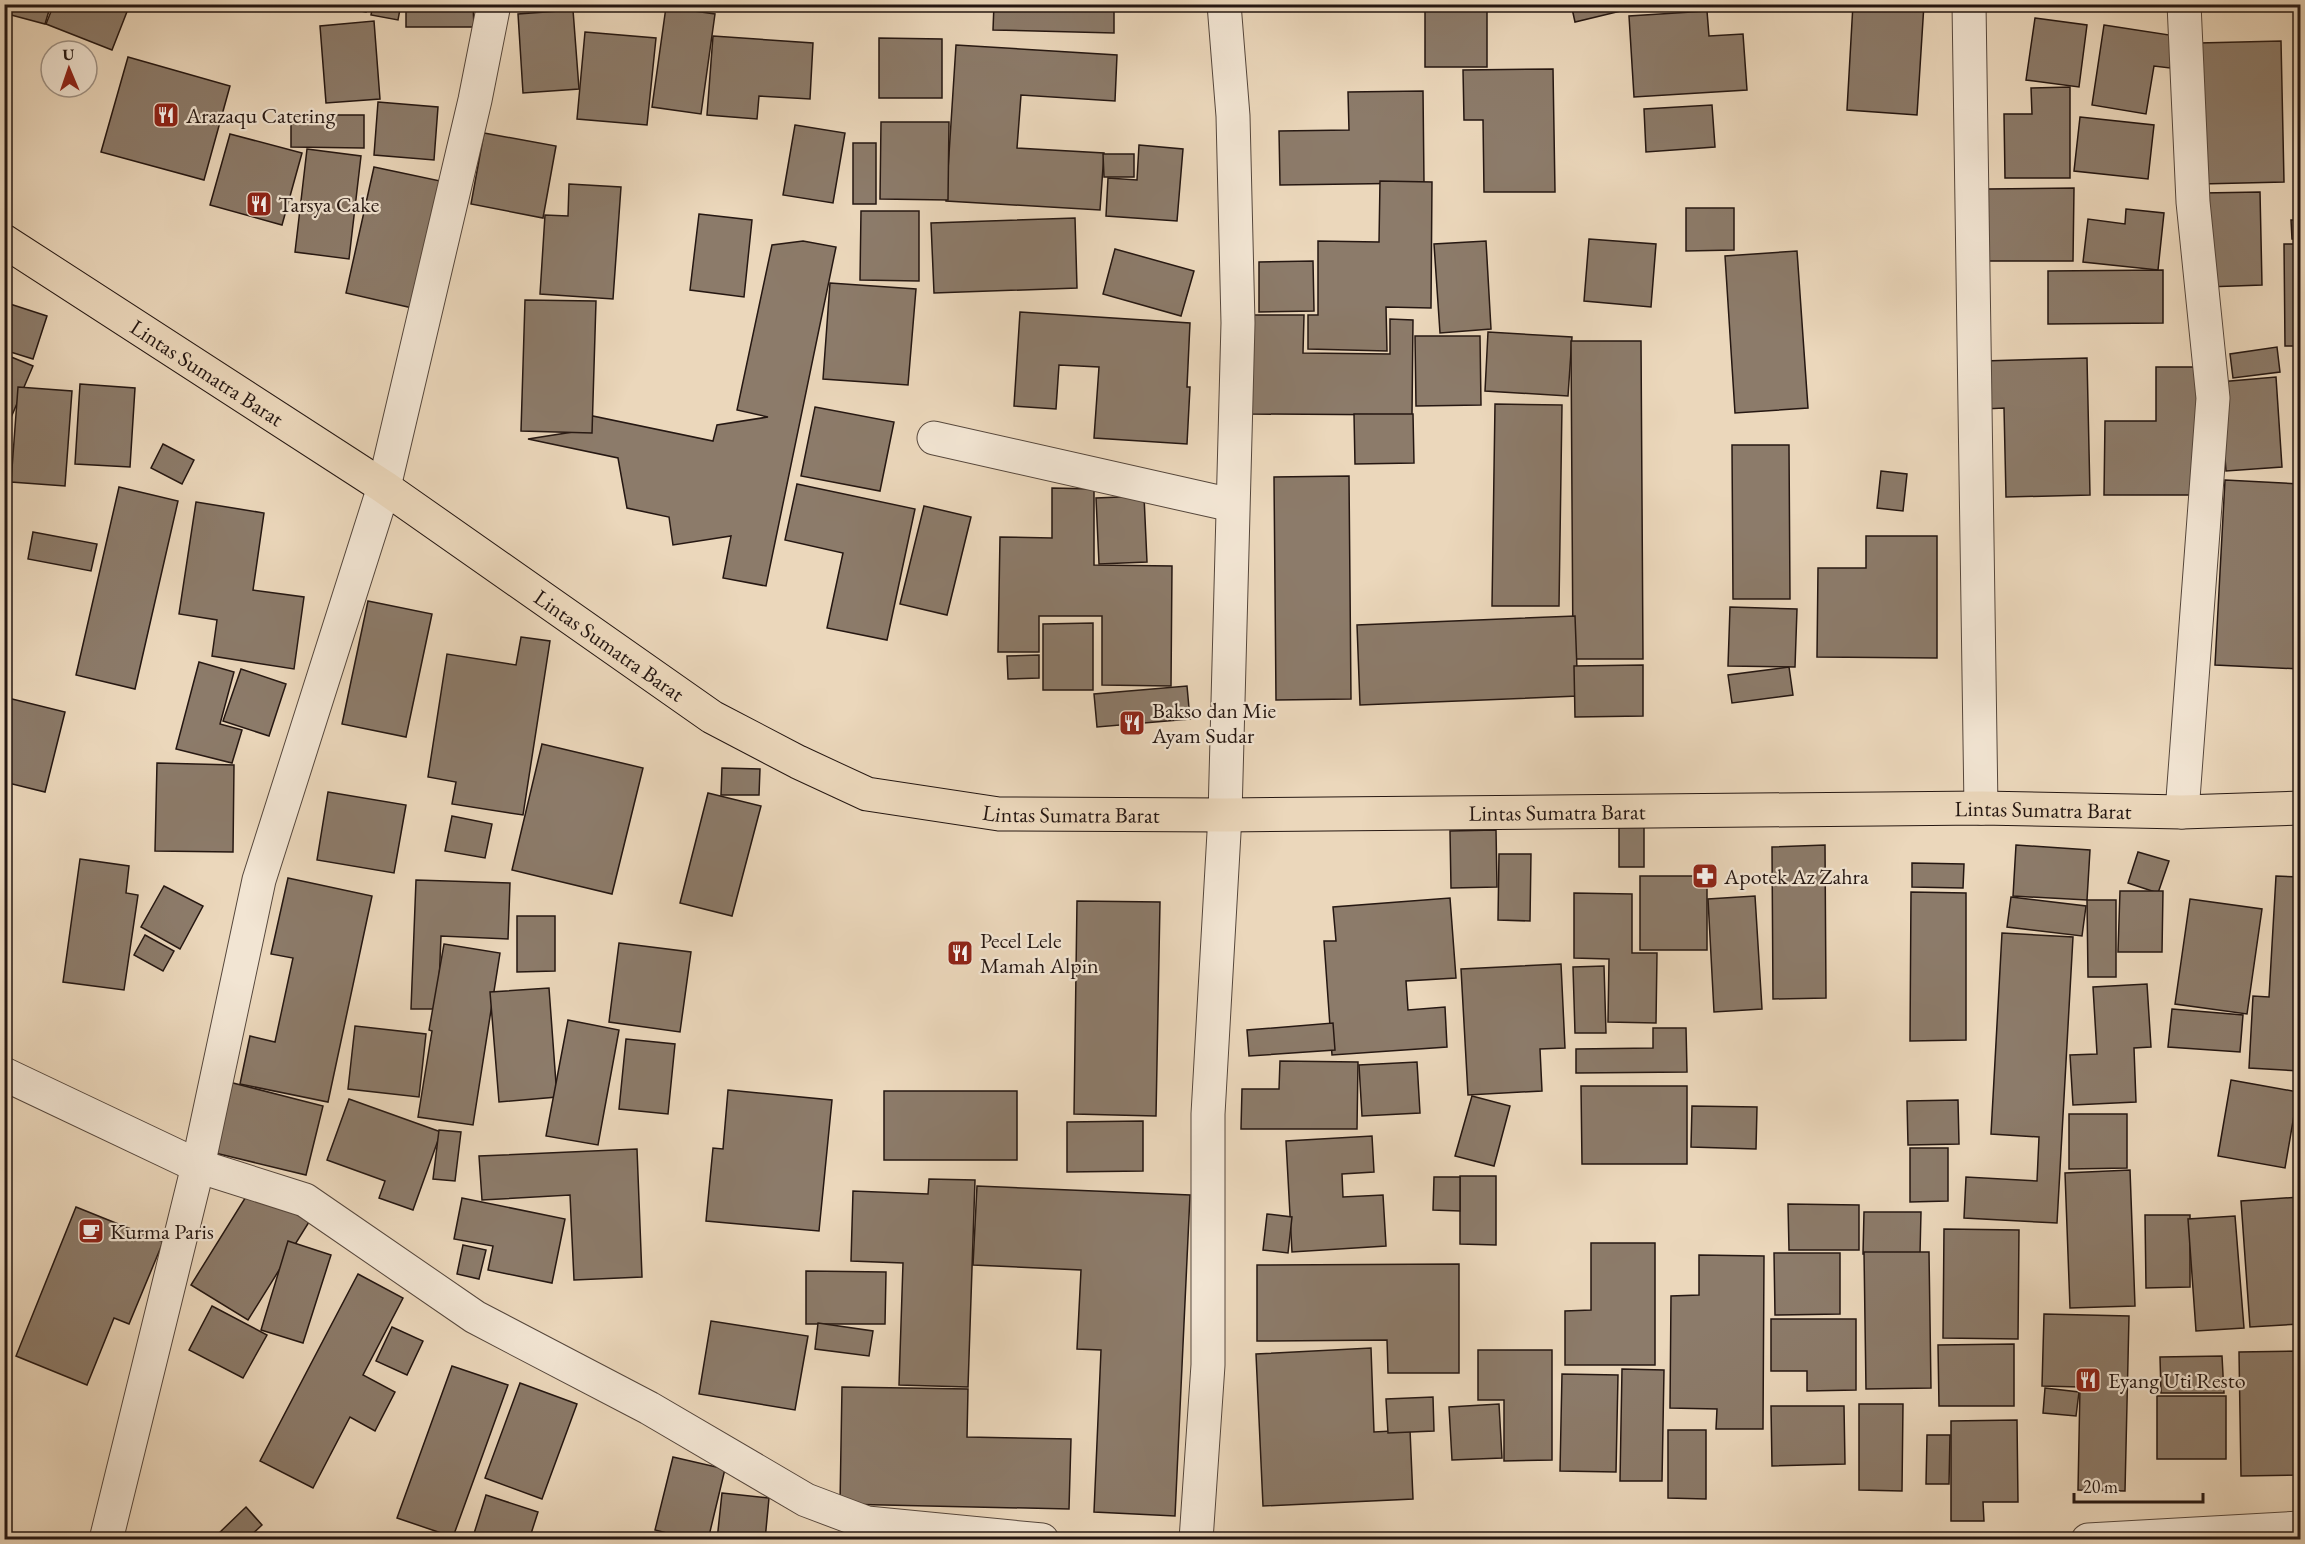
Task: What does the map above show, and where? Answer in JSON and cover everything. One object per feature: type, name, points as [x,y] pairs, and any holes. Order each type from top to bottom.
[{"type":"highway","name":"Lintas Sumatra Barat","points":[[4,241],[384,487],[712,717],[798,762],[867,794],[999,814],[1225,815],[1981,808],[2182,812],[2301,808]]},
{"type":"street","points":[[106,1539],[198,1166],[259,880],[384,487],[475,100],[494,4]]},
{"type":"street","points":[[1196,1539],[1208,1365],[1208,1114],[1225,815],[1238,311],[1233,116],[1224,4]]},
{"type":"street","points":[[1970,4],[1981,808]]},
{"type":"street","points":[[2182,812],[2212,398],[2193,202],[2184,4]]},
{"type":"street","points":[[934,438],[1232,505]]},
{"type":"street","points":[[4,1074],[198,1166],[305,1200],[475,1317],[648,1408],[806,1500],[867,1523],[1042,1539]]},
{"type":"street","points":[[2088,1539],[2301,1528]]},
{"type":"building","points":[[14,4],[51,4],[45,24],[11,15]]},
{"type":"building","points":[[54,4],[130,4],[112,50],[99,45],[99,39],[84,39],[46,24]]},
{"type":"building","points":[[329,4],[367,4],[366,12]]},
{"type":"building","points":[[373,4],[401,4],[398,20],[371,15]]},
{"type":"building","points":[[406,4],[473,4],[474,27],[406,27]]},
{"type":"building","points":[[766,4],[852,4],[852,6],[766,7]]},
{"type":"building","points":[[994,4],[1114,4],[1114,33],[993,30]]},
{"type":"building","points":[[1365,4],[1393,4],[1392,9],[1365,6]]},
{"type":"building","points":[[1425,4],[1487,4],[1487,67],[1425,67]]},
{"type":"building","points":[[1571,4],[1619,4],[1621,11],[1575,22]]},
{"type":"building","points":[[1853,4],[1924,4],[1917,115],[1847,110]]},
{"type":"building","points":[[666,7],[715,14],[701,114],[652,107]]},
{"type":"building","points":[[573,10],[579,89],[523,93],[518,14]]},
{"type":"building","points":[[1707,11],[1709,36],[1743,34],[1747,90],[1634,97],[1629,16]]},
{"type":"building","points":[[2035,18],[2087,25],[2079,87],[2026,80]]},
{"type":"building","points":[[374,21],[380,99],[326,103],[320,26]]},
{"type":"building","points":[[2104,25],[2176,36],[2170,68],[2154,66],[2146,114],[2092,105]]},
{"type":"building","points":[[585,32],[656,38],[647,125],[577,119]]},
{"type":"building","points":[[713,36],[813,43],[810,99],[759,96],[757,119],[707,115]]},
{"type":"building","points":[[879,38],[942,39],[942,98],[879,98]]},
{"type":"building","points":[[2294,39],[2300,39],[2300,129],[2294,129]]},
{"type":"building","points":[[2281,41],[2284,182],[2201,184],[2199,43]]},
{"type":"building","points":[[956,45],[1117,55],[1115,101],[1021,95],[1017,148],[1104,153],[1100,210],[946,201]]},
{"type":"building","points":[[128,57],[230,86],[204,180],[101,152]]},
{"type":"building","points":[[1553,69],[1555,192],[1484,192],[1483,120],[1464,120],[1463,70]]},
{"type":"building","points":[[2070,87],[2070,178],[2005,178],[2004,114],[2032,114],[2031,88]]},
{"type":"building","points":[[1423,91],[1424,183],[1280,185],[1279,131],[1349,130],[1348,92]]},
{"type":"building","points":[[378,102],[438,107],[434,160],[374,155]]},
{"type":"building","points":[[1712,105],[1715,147],[1646,152],[1644,109]]},
{"type":"building","points":[[291,115],[364,115],[364,148],[291,147]]},
{"type":"building","points":[[2080,117],[2154,125],[2148,179],[2074,171]]},
{"type":"building","points":[[881,122],[949,122],[948,200],[880,199]]},
{"type":"building","points":[[795,125],[845,133],[833,203],[783,195]]},
{"type":"building","points":[[484,133],[556,146],[543,218],[471,204]]},
{"type":"building","points":[[230,134],[302,153],[282,225],[210,205]]},
{"type":"building","points":[[853,143],[876,143],[876,204],[853,204]]},
{"type":"building","points":[[1139,145],[1183,149],[1177,221],[1106,216],[1108,178],[1137,180]]},
{"type":"building","points":[[307,149],[361,156],[349,259],[295,252]]},
{"type":"building","points":[[1103,154],[1134,154],[1134,177],[1104,177]]},
{"type":"building","points":[[374,167],[445,182],[417,309],[346,293]]},
{"type":"building","points":[[1380,181],[1432,182],[1431,308],[1386,307],[1387,351],[1308,349],[1308,315],[1318,315],[1318,241],[1379,242]]},
{"type":"building","points":[[569,184],[621,187],[613,299],[540,294],[545,215],[568,216]]},
{"type":"building","points":[[2074,188],[2073,261],[1988,261],[1988,189]]},
{"type":"building","points":[[2260,192],[2262,285],[2206,287],[2203,193]]},
{"type":"building","points":[[1686,208],[1734,208],[1734,250],[1686,251]]},
{"type":"building","points":[[2126,209],[2164,213],[2158,270],[2083,262],[2088,219],[2125,224]]},
{"type":"building","points":[[861,211],[919,211],[919,281],[860,280]]},
{"type":"building","points":[[699,214],[752,220],[744,297],[690,290]]},
{"type":"building","points":[[1075,218],[1077,288],[934,293],[931,223]]},
{"type":"building","points":[[2291,220],[2300,220],[2300,239],[2292,239]]},
{"type":"building","points":[[1589,239],[1656,244],[1651,307],[1584,301]]},
{"type":"building","points":[[803,241],[836,247],[766,586],[723,578],[731,536],[673,545],[669,517],[627,508],[618,458],[528,439],[579,431],[583,414],[713,441],[717,425],[768,417],[737,410],[772,245]]},
{"type":"building","points":[[1486,241],[1491,329],[1440,333],[1434,244]]},
{"type":"building","points":[[2284,244],[2300,244],[2300,346],[2285,346]]},
{"type":"building","points":[[1115,249],[1194,271],[1181,316],[1103,294]]},
{"type":"building","points":[[1797,251],[1808,408],[1735,413],[1725,256]]},
{"type":"building","points":[[1313,261],[1314,311],[1259,312],[1259,262]]},
{"type":"building","points":[[2163,270],[2163,323],[2048,324],[2048,271]]},
{"type":"building","points":[[830,283],[916,289],[908,385],[823,379]]},
{"type":"building","points":[[525,300],[596,301],[592,433],[521,431]]},
{"type":"building","points":[[4,302],[47,316],[33,359],[4,350]]},
{"type":"building","points":[[1020,312],[1190,323],[1187,444],[1094,438],[1099,367],[1059,365],[1056,409],[1014,406]]},
{"type":"building","points":[[1251,315],[1304,315],[1303,353],[1390,354],[1390,319],[1413,320],[1412,415],[1251,414]]},
{"type":"building","points":[[1488,332],[1572,337],[1568,396],[1485,391]]},
{"type":"building","points":[[1415,336],[1480,336],[1481,405],[1416,406]]},
{"type":"building","points":[[1571,341],[1641,341],[1643,659],[1573,659]]},
{"type":"building","points":[[2277,347],[2280,372],[2233,378],[2230,354]]},
{"type":"building","points":[[4,354],[33,366],[4,434]]},
{"type":"building","points":[[2087,358],[2090,495],[2006,497],[2004,408],[1984,409],[1983,361]]},
{"type":"building","points":[[2156,367],[2205,367],[2204,495],[2104,495],[2105,421],[2156,421]]},
{"type":"building","points":[[2276,377],[2282,467],[2226,471],[2219,382]]},
{"type":"building","points":[[80,384],[135,388],[130,467],[75,464]]},
{"type":"building","points":[[18,387],[72,391],[65,486],[11,482]]},
{"type":"building","points":[[1495,404],[1562,405],[1559,606],[1492,606]]},
{"type":"building","points":[[815,407],[894,422],[880,491],[801,476]]},
{"type":"building","points":[[1354,414],[1413,414],[1414,463],[1355,464]]},
{"type":"building","points":[[163,444],[194,460],[182,484],[151,468]]},
{"type":"building","points":[[1732,445],[1789,445],[1790,599],[1733,599]]},
{"type":"building","points":[[1881,471],[1907,474],[1903,511],[1877,508]]},
{"type":"building","points":[[1349,476],[1351,699],[1276,700],[1274,477]]},
{"type":"building","points":[[2225,480],[2300,484],[2300,669],[2215,665]]},
{"type":"building","points":[[797,484],[915,509],[887,640],[827,628],[843,553],[785,540]]},
{"type":"building","points":[[119,487],[178,501],[135,689],[76,675]]},
{"type":"building","points":[[1052,488],[1094,489],[1094,565],[1172,566],[1171,686],[1102,685],[1102,616],[1039,616],[1039,652],[998,652],[1000,537],[1052,538]]},
{"type":"building","points":[[1144,496],[1147,562],[1099,564],[1096,498]]},
{"type":"building","points":[[196,502],[264,513],[253,590],[304,597],[294,669],[212,656],[217,620],[179,614]]},
{"type":"building","points":[[924,506],[971,517],[947,615],[900,604]]},
{"type":"building","points":[[33,532],[97,544],[91,571],[28,559]]},
{"type":"building","points":[[1866,536],[1937,536],[1937,658],[1817,657],[1818,568],[1866,568]]},
{"type":"building","points":[[368,601],[432,614],[406,737],[342,724]]},
{"type":"building","points":[[1730,607],[1797,609],[1795,667],[1728,666]]},
{"type":"building","points":[[1575,616],[1578,696],[1360,705],[1357,625]]},
{"type":"building","points":[[1093,623],[1093,690],[1043,690],[1043,624]]},
{"type":"building","points":[[521,637],[550,641],[523,815],[452,804],[456,782],[428,777],[447,654],[516,665]]},
{"type":"building","points":[[1039,655],[1039,678],[1008,679],[1007,656]]},
{"type":"building","points":[[199,662],[234,672],[220,724],[242,730],[232,763],[176,749]]},
{"type":"building","points":[[1643,665],[1643,716],[1575,717],[1574,666]]},
{"type":"building","points":[[1789,667],[1793,695],[1732,703],[1728,675]]},
{"type":"building","points":[[241,669],[286,684],[269,736],[223,721]]},
{"type":"building","points":[[1187,686],[1190,719],[1097,727],[1094,694]]},
{"type":"building","points":[[4,697],[65,712],[45,792],[4,782]]},
{"type":"building","points":[[542,744],[643,768],[612,894],[512,870]]},
{"type":"building","points":[[157,763],[234,765],[233,852],[155,851]]},
{"type":"building","points":[[722,768],[760,769],[759,795],[721,795]]},
{"type":"building","points":[[328,792],[406,805],[394,873],[317,860]]},
{"type":"building","points":[[708,793],[761,806],[732,916],[680,903]]},
{"type":"building","points":[[452,816],[492,824],[485,858],[445,851]]},
{"type":"building","points":[[1619,825],[1644,825],[1644,867],[1619,867]]},
{"type":"building","points":[[1496,830],[1497,887],[1451,888],[1450,831]]},
{"type":"building","points":[[1825,845],[1826,998],[1773,999],[1772,847]]},
{"type":"building","points":[[2016,845],[2090,850],[2087,900],[2013,896]]},
{"type":"building","points":[[2138,852],[2169,861],[2158,893],[2128,883]]},
{"type":"building","points":[[1499,854],[1531,854],[1530,921],[1498,920]]},
{"type":"building","points":[[80,859],[129,866],[126,893],[138,895],[124,990],[63,982]]},
{"type":"building","points":[[1912,863],[1964,864],[1963,888],[1912,887]]},
{"type":"building","points":[[1640,876],[1707,876],[1707,950],[1640,950]]},
{"type":"building","points":[[2276,876],[2300,877],[2300,1071],[2249,1068],[2253,996],[2269,997]]},
{"type":"building","points":[[288,878],[372,896],[328,1102],[240,1084],[250,1036],[275,1042],[293,958],[271,954]]},
{"type":"building","points":[[416,880],[510,883],[508,939],[441,936],[438,1009],[411,1009]]},
{"type":"building","points":[[164,886],[203,906],[180,949],[141,927]]},
{"type":"building","points":[[2120,891],[2163,891],[2162,952],[2118,952]]},
{"type":"building","points":[[1911,892],[1966,893],[1966,1040],[1910,1041]]},
{"type":"building","points":[[1574,893],[1632,894],[1632,953],[1657,953],[1656,1023],[1608,1022],[1609,959],[1574,958]]},
{"type":"building","points":[[1755,896],[1762,1009],[1714,1012],[1708,899]]},
{"type":"building","points":[[2011,897],[2086,906],[2082,936],[2007,927]]},
{"type":"building","points":[[1450,898],[1456,978],[1406,981],[1408,1010],[1445,1007],[1447,1047],[1332,1055],[1324,941],[1336,941],[1333,907]]},
{"type":"building","points":[[2190,899],[2262,909],[2247,1014],[2175,1004]]},
{"type":"building","points":[[2087,900],[2116,900],[2116,977],[2088,977]]},
{"type":"building","points":[[1077,901],[1160,902],[1156,1116],[1074,1114]]},
{"type":"building","points":[[517,916],[555,916],[555,971],[517,972]]},
{"type":"building","points":[[2002,933],[2073,937],[2057,1223],[1964,1218],[1966,1177],[2037,1181],[2039,1137],[1991,1134]]},
{"type":"building","points":[[145,935],[174,951],[163,971],[134,955]]},
{"type":"building","points":[[619,943],[691,952],[680,1032],[609,1022]]},
{"type":"building","points":[[444,944],[500,953],[473,1125],[418,1117],[432,1031],[429,1030]]},
{"type":"building","points":[[1561,964],[1565,1048],[1540,1049],[1542,1091],[1468,1095],[1461,969]]},
{"type":"building","points":[[1604,966],[1606,1033],[1575,1033],[1573,967]]},
{"type":"building","points":[[2147,984],[2151,1047],[2134,1048],[2136,1102],[2073,1105],[2070,1055],[2097,1054],[2093,987]]},
{"type":"building","points":[[549,988],[557,1097],[499,1102],[490,992]]},
{"type":"building","points":[[2172,1009],[2243,1015],[2240,1052],[2168,1047]]},
{"type":"building","points":[[568,1020],[619,1030],[598,1145],[546,1136]]},
{"type":"building","points":[[1333,1023],[1335,1050],[1249,1056],[1247,1030]]},
{"type":"building","points":[[355,1026],[426,1034],[419,1097],[348,1089]]},
{"type":"building","points":[[1653,1028],[1686,1028],[1687,1072],[1576,1073],[1576,1049],[1653,1048]]},
{"type":"building","points":[[626,1039],[675,1044],[668,1114],[619,1109]]},
{"type":"building","points":[[1280,1061],[1358,1062],[1357,1129],[1241,1129],[1242,1089],[1279,1089]]},
{"type":"building","points":[[1417,1062],[1420,1113],[1362,1116],[1359,1065]]},
{"type":"building","points":[[2231,1080],[2298,1092],[2285,1168],[2218,1156]]},
{"type":"building","points":[[229,1082],[323,1106],[306,1175],[211,1152]]},
{"type":"building","points":[[1581,1086],[1687,1086],[1687,1164],[1582,1164]]},
{"type":"building","points":[[728,1090],[832,1100],[819,1231],[706,1221],[713,1148],[723,1149]]},
{"type":"building","points":[[884,1091],[1017,1091],[1017,1160],[884,1160]]},
{"type":"building","points":[[1472,1096],[1510,1106],[1494,1166],[1455,1156]]},
{"type":"building","points":[[349,1099],[441,1132],[413,1210],[379,1198],[385,1181],[327,1160]]},
{"type":"building","points":[[1958,1100],[1959,1144],[1908,1145],[1907,1101]]},
{"type":"building","points":[[1692,1106],[1757,1107],[1756,1149],[1691,1147]]},
{"type":"building","points":[[2069,1114],[2127,1114],[2127,1168],[2069,1169]]},
{"type":"building","points":[[1143,1121],[1143,1171],[1067,1172],[1067,1122]]},
{"type":"building","points":[[439,1130],[461,1132],[455,1181],[433,1179]]},
{"type":"building","points":[[1372,1136],[1374,1172],[1342,1174],[1343,1197],[1383,1195],[1386,1246],[1292,1252],[1286,1141]]},
{"type":"building","points":[[1910,1148],[1948,1148],[1948,1201],[1910,1202]]},
{"type":"building","points":[[637,1149],[642,1277],[574,1280],[570,1195],[482,1200],[479,1156]]},
{"type":"building","points":[[2130,1170],[2135,1306],[2070,1308],[2065,1173]]},
{"type":"building","points":[[1460,1176],[1496,1176],[1496,1245],[1460,1244]]},
{"type":"building","points":[[1434,1177],[1460,1177],[1460,1211],[1433,1210]]},
{"type":"building","points":[[929,1179],[975,1180],[968,1387],[899,1385],[903,1263],[851,1261],[853,1191],[928,1194]]},
{"type":"building","points":[[977,1186],[1190,1195],[1175,1516],[1094,1512],[1101,1350],[1077,1349],[1081,1270],[973,1265]]},
{"type":"building","points":[[252,1187],[309,1222],[248,1320],[191,1285]]},
{"type":"building","points":[[2300,1197],[2300,1324],[2250,1327],[2241,1201]]},
{"type":"building","points":[[462,1198],[565,1219],[552,1283],[488,1270],[493,1246],[454,1239]]},
{"type":"building","points":[[1788,1204],[1859,1205],[1859,1250],[1789,1250]]},
{"type":"building","points":[[76,1207],[163,1242],[129,1324],[114,1318],[87,1385],[16,1356]]},
{"type":"building","points":[[1864,1212],[1921,1212],[1920,1254],[1863,1254]]},
{"type":"building","points":[[1267,1214],[1292,1217],[1288,1253],[1263,1250]]},
{"type":"building","points":[[2145,1215],[2190,1215],[2190,1287],[2146,1288]]},
{"type":"building","points":[[2235,1216],[2244,1328],[2196,1331],[2188,1219]]},
{"type":"building","points":[[1944,1229],[2019,1230],[2018,1339],[1943,1338]]},
{"type":"building","points":[[288,1241],[331,1255],[303,1343],[261,1330]]},
{"type":"building","points":[[1591,1243],[1655,1243],[1655,1365],[1565,1365],[1565,1311],[1591,1310]]},
{"type":"building","points":[[463,1245],[486,1250],[479,1279],[457,1274]]},
{"type":"building","points":[[1864,1252],[1929,1252],[1931,1388],[1866,1389]]},
{"type":"building","points":[[1774,1253],[1840,1253],[1840,1314],[1775,1315]]},
{"type":"building","points":[[1699,1255],[1764,1256],[1763,1429],[1716,1429],[1717,1409],[1670,1408],[1671,1296],[1699,1295]]},
{"type":"building","points":[[1459,1264],[1459,1373],[1388,1373],[1387,1340],[1257,1341],[1257,1265]]},
{"type":"building","points":[[806,1271],[886,1272],[885,1324],[806,1324]]},
{"type":"building","points":[[358,1274],[403,1298],[363,1375],[395,1392],[375,1431],[350,1417],[313,1488],[260,1461]]},
{"type":"building","points":[[212,1306],[267,1335],[243,1378],[189,1350]]},
{"type":"building","points":[[2044,1314],[2129,1316],[2125,1491],[2078,1490],[2080,1387],[2042,1386]]},
{"type":"building","points":[[1771,1319],[1856,1319],[1856,1390],[1807,1391],[1807,1371],[1771,1371]]},
{"type":"building","points":[[711,1321],[808,1336],[795,1410],[699,1394]]},
{"type":"building","points":[[818,1323],[873,1331],[869,1356],[815,1349]]},
{"type":"building","points":[[392,1327],[423,1341],[407,1375],[376,1361]]},
{"type":"building","points":[[2014,1344],[2014,1406],[1939,1406],[1938,1345]]},
{"type":"building","points":[[1371,1348],[1374,1432],[1410,1430],[1413,1499],[1263,1506],[1256,1354]]},
{"type":"building","points":[[1478,1350],[1552,1350],[1552,1460],[1504,1461],[1504,1400],[1478,1400]]},
{"type":"building","points":[[2300,1351],[2300,1475],[2241,1476],[2239,1352]]},
{"type":"building","points":[[2222,1356],[2224,1393],[2161,1393],[2160,1357]]},
{"type":"building","points":[[452,1366],[508,1385],[453,1537],[397,1518]]},
{"type":"building","points":[[1622,1369],[1664,1370],[1662,1481],[1620,1481]]},
{"type":"building","points":[[1562,1374],[1618,1375],[1616,1472],[1560,1471]]},
{"type":"building","points":[[520,1383],[577,1404],[542,1499],[485,1478]]},
{"type":"building","points":[[842,1387],[968,1389],[967,1437],[1071,1439],[1069,1509],[840,1504]]},
{"type":"building","points":[[2045,1388],[2079,1392],[2076,1416],[2043,1413]]},
{"type":"building","points":[[2157,1396],[2226,1396],[2226,1459],[2157,1459]]},
{"type":"building","points":[[1433,1397],[1434,1431],[1388,1433],[1386,1399]]},
{"type":"building","points":[[1499,1404],[1502,1458],[1452,1460],[1449,1407]]},
{"type":"building","points":[[1859,1404],[1903,1404],[1902,1491],[1859,1490]]},
{"type":"building","points":[[1771,1406],[1844,1406],[1845,1464],[1772,1466]]},
{"type":"building","points":[[2017,1420],[2018,1502],[1983,1502],[1984,1521],[1951,1521],[1951,1421]]},
{"type":"building","points":[[1668,1430],[1706,1430],[1706,1499],[1668,1498]]},
{"type":"building","points":[[1927,1435],[1950,1435],[1949,1484],[1926,1484]]},
{"type":"building","points":[[673,1457],[725,1469],[708,1540],[694,1540],[655,1530]]},
{"type":"building","points":[[722,1493],[769,1498],[765,1540],[717,1540]]},
{"type":"building","points":[[486,1495],[538,1512],[529,1540],[472,1540]]},
{"type":"building","points":[[246,1507],[262,1525],[246,1540],[222,1540],[217,1535]]},
{"type":"place","name":"Arazaqu Catering","points":[[166,115]]},
{"type":"place","name":"Tarsya Cake","points":[[259,204]]},
{"type":"place","name":"Bakso dan Mie Ayam Sudar","points":[[1132,723]]},
{"type":"place","name":"Apotek Az Zahra","points":[[1705,876]]},
{"type":"place","name":"Pecel Lele Mamah Alpin","points":[[960,953]]},
{"type":"place","name":"Kurma Paris","points":[[91,1231]]},
{"type":"place","name":"Eyang Uti Resto","points":[[2088,1380]]}]
